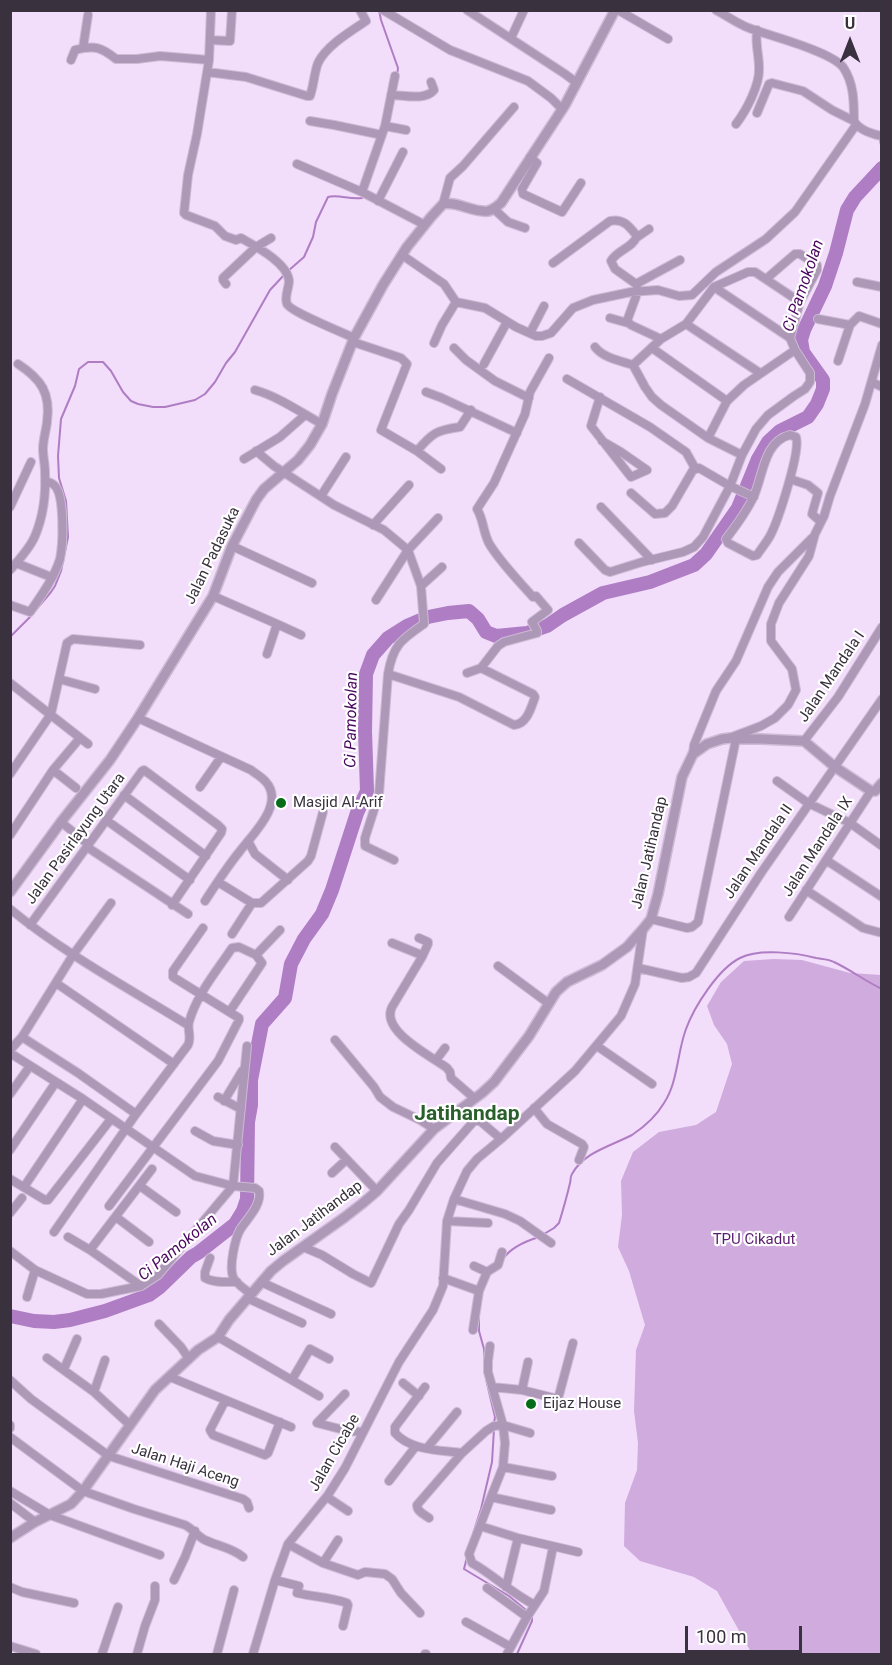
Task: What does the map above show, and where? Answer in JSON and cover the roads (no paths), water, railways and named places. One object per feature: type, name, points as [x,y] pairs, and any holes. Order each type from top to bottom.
[{"type":"street","points":[[211,10],[209,60],[188,175],[184,213],[215,226],[228,237],[236,240],[241,238],[285,268],[289,280],[287,303],[290,307],[354,340],[405,361],[407,364],[381,430],[417,451],[441,469]]},
{"type":"street","points":[[210,40],[230,41],[232,10]]},
{"type":"street","points":[[207,72],[246,77],[310,96],[316,70],[323,56],[338,41],[366,21],[360,10]]},
{"type":"street","points":[[383,10],[450,50],[528,81],[551,98],[561,109]]},
{"type":"street","points":[[467,10],[577,83]]},
{"type":"street","points":[[511,38],[524,10]]},
{"type":"street","points":[[514,107],[464,166],[450,178],[443,204],[454,203],[485,211],[494,209],[501,203],[577,83],[616,10],[668,39]]},
{"type":"street","points":[[650,229],[613,256],[611,261],[615,269],[637,288],[658,290],[679,296],[692,295],[716,272],[766,239],[795,212],[855,123],[853,92],[842,66],[833,59],[797,43],[747,27],[716,10]]},
{"type":"street","points":[[83,48],[88,15]]},
{"type":"street","points":[[736,124],[744,114],[759,78],[755,47],[758,30]]},
{"type":"street","points":[[72,60],[75,50],[83,48],[104,49],[116,59],[160,56],[209,60]]},
{"type":"street","points":[[362,192],[385,126],[395,76]]},
{"type":"street","points":[[391,95],[424,96],[434,90],[431,82]]},
{"type":"street","points":[[757,113],[769,84],[772,83],[803,91],[878,136]]},
{"type":"street","points":[[310,122],[382,135]]},
{"type":"street","points":[[385,126],[406,130]]},
{"type":"street","points":[[378,201],[403,152]]},
{"type":"street","points":[[530,157],[537,163],[522,191],[523,194],[562,212],[581,183]]},
{"type":"street","points":[[297,164],[362,192],[425,225]]},
{"type":"street","name":"Jalan Padasuka","points":[[10,892],[110,760],[138,718],[213,596],[232,546],[256,500],[264,489],[284,473],[310,445],[322,424],[354,340],[383,285],[402,255],[443,204]]},
{"type":"street","points":[[494,209],[508,222],[525,228]]},
{"type":"street","points":[[553,262],[610,221],[624,222],[637,236],[636,238]]},
{"type":"street","points":[[226,284],[223,278],[256,247],[271,238]]},
{"type":"street","points":[[766,279],[795,254],[800,254],[817,265],[818,268],[800,302],[790,338]]},
{"type":"street","points":[[402,255],[444,284],[456,302],[485,308],[536,336],[551,333],[573,308],[637,288],[680,260]]},
{"type":"street","points":[[633,365],[661,339],[686,324],[714,287],[752,271],[800,302]]},
{"type":"street","points":[[857,282],[882,287]]},
{"type":"street","points":[[579,543],[607,572],[683,552],[699,542],[730,486],[742,455],[756,429],[768,415],[806,389],[810,382],[810,373],[790,338],[714,287]]},
{"type":"street","points":[[628,323],[627,318],[637,288]]},
{"type":"street","points":[[434,343],[456,302]]},
{"type":"street","points":[[530,333],[544,306]]},
{"type":"street","points":[[838,361],[850,326],[859,316],[882,324]]},
{"type":"street","points":[[610,318],[628,323],[661,339]]},
{"type":"street","points":[[818,319],[850,326]]},
{"type":"street","points":[[484,364],[507,322]]},
{"type":"street","points":[[686,324],[760,373]]},
{"type":"street","points":[[693,754],[694,745],[716,691],[736,661],[768,587],[778,572],[805,547],[821,522],[872,382],[882,345]]},
{"type":"street","points":[[596,346],[597,350],[604,355],[633,365],[652,397],[708,438],[742,455]]},
{"type":"street","points":[[454,348],[466,360],[495,381],[528,398]]},
{"type":"street","points":[[652,348],[727,401]]},
{"type":"street","points":[[708,438],[727,401],[760,373],[795,350]]},
{"type":"street","points":[[467,673],[481,668],[498,646],[504,642],[537,633],[532,622],[548,610],[500,561],[488,543],[482,517],[477,509],[494,483],[525,414],[530,392],[549,358]]},
{"type":"street","points":[[10,570],[34,538],[42,510],[45,482],[43,446],[48,407],[45,390],[29,371],[18,364]]},
{"type":"street","points":[[567,379],[650,427],[686,452],[695,468]]},
{"type":"street","points":[[872,382],[882,387]]},
{"type":"street","points":[[255,390],[282,401],[322,424]]},
{"type":"street","points":[[426,392],[517,433]]},
{"type":"street","points":[[600,398],[591,426],[602,441],[631,477],[647,470],[602,441]]},
{"type":"street","points":[[417,451],[434,434],[448,428],[460,427],[471,411]]},
{"type":"street","points":[[244,459],[280,437],[305,415]]},
{"type":"street","points":[[790,435],[796,437],[798,444],[790,479],[771,534],[755,556],[726,541],[752,495],[770,450],[784,436],[790,435]]},
{"type":"street","points":[[256,452],[334,505],[394,537],[408,550],[421,586],[424,624],[401,640],[391,659],[379,794],[365,838],[365,846],[394,860]]},
{"type":"street","points":[[321,496],[346,457]]},
{"type":"street","points":[[10,507],[31,462]]},
{"type":"street","points":[[695,468],[752,495]]},
{"type":"street","points":[[631,493],[655,514],[665,513],[672,506],[695,468]]},
{"type":"street","points":[[790,479],[808,485],[818,492],[812,514],[821,522]]},
{"type":"street","points":[[10,605],[30,612],[59,560],[63,522],[57,489],[54,485],[45,482]]},
{"type":"street","points":[[373,525],[409,485]]},
{"type":"street","points":[[601,507],[652,560]]},
{"type":"street","points":[[376,600],[408,550],[438,518]]},
{"type":"street","points":[[693,754],[707,744],[729,739],[761,726],[782,712],[793,698],[796,690],[792,669],[771,641],[771,624],[779,603],[809,556],[815,534]]},
{"type":"street","points":[[232,546],[312,583]]},
{"type":"street","points":[[16,563],[51,577]]},
{"type":"street","points":[[421,586],[442,567]]},
{"type":"street","points":[[213,596],[301,635]]},
{"type":"street","points":[[267,654],[277,624]]},
{"type":"street","name":"Jalan Mandala I","points":[[804,741],[838,697],[882,627]]},
{"type":"street","points":[[11,772],[51,714],[69,640],[140,645]]},
{"type":"street","points":[[388,674],[459,697],[514,725],[519,725],[529,712],[535,697],[533,694],[481,668]]},
{"type":"street","points":[[59,679],[95,689]]},
{"type":"street","points":[[10,683],[88,744]]},
{"type":"street","name":"Jalan Mandala II","points":[[638,968],[682,978],[696,973],[808,803],[882,699]]},
{"type":"street","points":[[138,718],[251,770],[265,780],[269,787],[271,798],[266,818],[205,902]]},
{"type":"street","points":[[10,835],[53,770],[80,738]]},
{"type":"street","points":[[729,739],[804,741],[835,767],[878,789]]},
{"type":"street","points":[[651,919],[687,928],[698,922],[729,739]]},
{"type":"street","name":"Jalan Jatihandap","points":[[10,1538],[35,1522],[71,1504],[155,1390],[218,1336],[261,1282],[283,1261],[377,1191],[434,1129],[494,1082],[529,1036],[556,992],[567,982],[602,965],[627,947],[644,929],[651,919],[682,777],[693,754]]},
{"type":"street","points":[[200,787],[221,757]]},
{"type":"street","points":[[53,770],[75,788]]},
{"type":"street","name":"Jalan Pasirlayung Utara","points":[[30,925],[144,770],[221,828],[221,832],[206,856]]},
{"type":"street","points":[[777,781],[808,803],[850,823],[882,846]]},
{"type":"street","name":"Jalan Mandala IX","points":[[789,917],[850,823],[878,789]]},
{"type":"street","points":[[124,795],[206,856],[172,905]]},
{"type":"street","points":[[218,882],[252,903],[261,903],[308,861],[323,812]]},
{"type":"street","points":[[106,820],[190,880]]},
{"type":"street","points":[[61,822],[88,846],[188,914]]},
{"type":"street","points":[[248,841],[255,854],[288,880]]},
{"type":"street","points":[[826,860],[882,897]]},
{"type":"street","points":[[806,890],[863,928],[882,933]]},
{"type":"street","points":[[111,903],[10,1051],[195,1176],[255,1188],[259,1191],[260,1196],[239,1232],[234,1251],[233,1276],[249,1296],[302,1323]]},
{"type":"street","points":[[232,934],[252,903]]},
{"type":"street","points":[[10,909],[74,955],[188,1025]]},
{"type":"street","points":[[109,1206],[199,1089],[218,1061],[239,1020],[201,993],[173,977],[172,974],[178,963],[203,928]]},
{"type":"street","name":"Jalan Cicabe","points":[[253,1654],[288,1544],[327,1497],[345,1468],[399,1362],[433,1310],[440,1295],[447,1221],[467,1171],[477,1159],[501,1140],[575,1071],[621,1016],[629,999],[638,968],[644,929]]},
{"type":"street","points":[[256,955],[280,930]]},
{"type":"street","points":[[419,938],[428,944],[389,1013],[390,1020],[399,1033],[450,1072],[451,1078],[474,1098]]},
{"type":"street","points":[[392,943],[422,957]]},
{"type":"street","points":[[54,1232],[191,1039],[188,1025],[201,993],[232,948],[239,947],[256,955],[262,963],[233,1014]]},
{"type":"street","points":[[498,966],[548,1003]]},
{"type":"street","points":[[56,983],[174,1065]]},
{"type":"street","points":[[22,1036],[136,1114]]},
{"type":"street","points":[[335,1040],[380,1097],[393,1107],[434,1129]]},
{"type":"street","points":[[10,1251],[35,1270],[87,1294],[101,1294],[141,1286],[158,1275],[175,1253],[238,1186],[240,1108],[247,1046]]},
{"type":"street","points":[[597,1046],[652,1084]]},
{"type":"street","points":[[436,1060],[445,1048]]},
{"type":"street","points":[[10,1094],[30,1066]]},
{"type":"street","points":[[240,1108],[221,1099],[243,1070]]},
{"type":"street","points":[[10,1150],[56,1082]]},
{"type":"street","points":[[24,1187],[83,1099]]},
{"type":"street","points":[[534,1108],[547,1124],[582,1143],[584,1147],[579,1160]]},
{"type":"street","points":[[10,1179],[48,1200],[111,1119]]},
{"type":"street","points":[[303,1247],[371,1283],[394,1232],[437,1163],[474,1121],[480,1121],[501,1140]]},
{"type":"street","points":[[195,1131],[213,1141],[238,1145]]},
{"type":"street","points":[[335,1147],[377,1191]]},
{"type":"street","points":[[332,1173],[346,1160]]},
{"type":"street","points":[[90,1250],[152,1169]]},
{"type":"street","points":[[140,1186],[176,1212]]},
{"type":"street","points":[[10,1213],[22,1198]]},
{"type":"street","points":[[454,1199],[505,1214],[520,1221],[551,1243]]},
{"type":"street","points":[[116,1217],[149,1242]]},
{"type":"street","points":[[447,1221],[488,1222]]},
{"type":"street","points":[[68,1237],[141,1286]]},
{"type":"street","points":[[473,1330],[479,1291],[487,1272],[498,1265],[502,1252]]},
{"type":"street","points":[[210,1258],[205,1272],[207,1280],[237,1282]]},
{"type":"street","points":[[474,1266],[487,1272]]},
{"type":"street","points":[[27,1297],[35,1270]]},
{"type":"street","points":[[443,1278],[479,1291]]},
{"type":"street","points":[[261,1282],[331,1314]]},
{"type":"street","points":[[159,1324],[189,1359]]},
{"type":"street","points":[[218,1336],[293,1378],[318,1394],[218,1336]]},
{"type":"street","points":[[64,1369],[77,1339]]},
{"type":"street","points":[[492,1387],[522,1390],[558,1399],[573,1343]]},
{"type":"street","points":[[490,1346],[488,1372],[505,1443],[503,1467],[469,1554],[472,1563],[535,1605]]},
{"type":"street","points":[[293,1378],[310,1349],[329,1359]]},
{"type":"street","points":[[47,1358],[94,1392],[130,1425]]},
{"type":"street","points":[[94,1392],[105,1360]]},
{"type":"street","points":[[522,1390],[528,1362]]},
{"type":"street","points":[[170,1377],[291,1427]]},
{"type":"street","name":"Jalan Haji Aceng","points":[[10,1380],[108,1455],[243,1499],[249,1508]]},
{"type":"street","points":[[402,1383],[419,1396]]},
{"type":"street","points":[[426,1387],[396,1427],[395,1433],[416,1446],[462,1453]]},
{"type":"street","points":[[345,1394],[317,1423],[348,1431],[363,1432]]},
{"type":"street","points":[[225,1401],[210,1430],[213,1435],[221,1439],[265,1455],[280,1422]]},
{"type":"street","points":[[427,1448],[457,1412]]},
{"type":"street","points":[[429,1518],[419,1511],[417,1505],[462,1453],[486,1431],[494,1426],[502,1425],[530,1433]]},
{"type":"street","points":[[10,1437],[82,1491],[185,1525],[206,1540],[243,1557]]},
{"type":"street","points":[[389,1481],[416,1446]]},
{"type":"street","points":[[503,1467],[552,1476]]},
{"type":"street","points":[[10,1491],[50,1515],[160,1555]]},
{"type":"street","points":[[327,1497],[348,1511]]},
{"type":"street","points":[[491,1497],[551,1510]]},
{"type":"street","points":[[10,1503],[35,1522]]},
{"type":"street","points":[[480,1526],[518,1538],[578,1552]]},
{"type":"street","points":[[174,1580],[195,1531]]},
{"type":"street","points":[[506,1587],[518,1538]]},
{"type":"street","points":[[323,1563],[338,1540]]},
{"type":"street","points":[[288,1544],[323,1563],[358,1575],[366,1572],[385,1574],[392,1579],[400,1593],[420,1612]]},
{"type":"street","points":[[466,1622],[509,1651],[544,1591],[553,1547]]},
{"type":"street","points":[[275,1580],[299,1586],[297,1593],[347,1603],[343,1626]]},
{"type":"street","points":[[137,1654],[155,1600],[155,1586]]},
{"type":"street","points":[[10,1587],[22,1592],[74,1603]]},
{"type":"street","points":[[487,1588],[527,1617]]},
{"type":"street","points":[[218,1654],[234,1590]]},
{"type":"street","points":[[102,1654],[118,1607]]},
{"type":"street","points":[[10,1646],[36,1654]]},
{"type":"waterway","points":[[379,10],[398,68],[397,76]]},
{"type":"waterway","points":[[882,131],[880,139],[882,151]]},
{"type":"waterway","points":[[371,177],[381,149]]},
{"type":"waterway","name":"Ci Pamokolan","points":[[10,1316],[34,1321],[70,1320],[105,1311],[149,1295],[191,1257],[235,1224],[247,1199],[251,1080],[262,1024],[285,998],[291,964],[304,939],[322,914],[357,813],[367,791],[366,674],[373,655],[388,638],[407,626],[428,617],[448,613],[469,611],[478,619],[486,632],[496,636],[527,633],[547,626],[603,593],[650,582],[694,565],[706,554],[738,508],[758,459],[768,442],[780,431],[808,417],[817,404],[823,389],[823,380],[803,352],[801,340],[825,286],[847,210],[855,197],[882,168]]},
{"type":"waterway","points":[[288,271],[304,257],[313,237],[316,222],[328,197],[362,198],[363,196]]},
{"type":"waterway","points":[[10,637],[51,592],[61,571],[68,537],[66,501],[59,478],[61,419],[75,386],[79,369],[88,362],[103,362],[123,392],[131,401],[138,404],[165,407],[195,400],[205,394],[215,382],[270,290],[284,275]]},
{"type":"waterway","points":[[544,1234],[559,1223],[571,1176],[577,1166],[599,1150],[637,1132],[661,1107],[669,1095],[683,1038],[690,1020],[715,979],[732,963],[757,953],[799,954],[832,961],[882,989]]},
{"type":"waterway","points":[[503,1259],[514,1248],[539,1237]]},
{"type":"waterway","points":[[479,1314],[479,1331],[485,1364]]},
{"type":"waterway","points":[[486,1379],[495,1417],[494,1423]]},
{"type":"waterway","points":[[471,1540],[492,1462],[494,1429]]},
{"type":"waterway","points":[[467,1557],[464,1569],[509,1596],[532,1615],[532,1621],[517,1654]]},
{"type":"place","name":"Masjid Al-Arif","points":[[281,803]]},
{"type":"place","name":"Eijaz House","points":[[531,1404]]},
{"type":"district","name":"Jatihandap","points":[[467,1115]]},
{"type":"park label","name":"TPU Cikadut","points":[[754,1240]]}]
